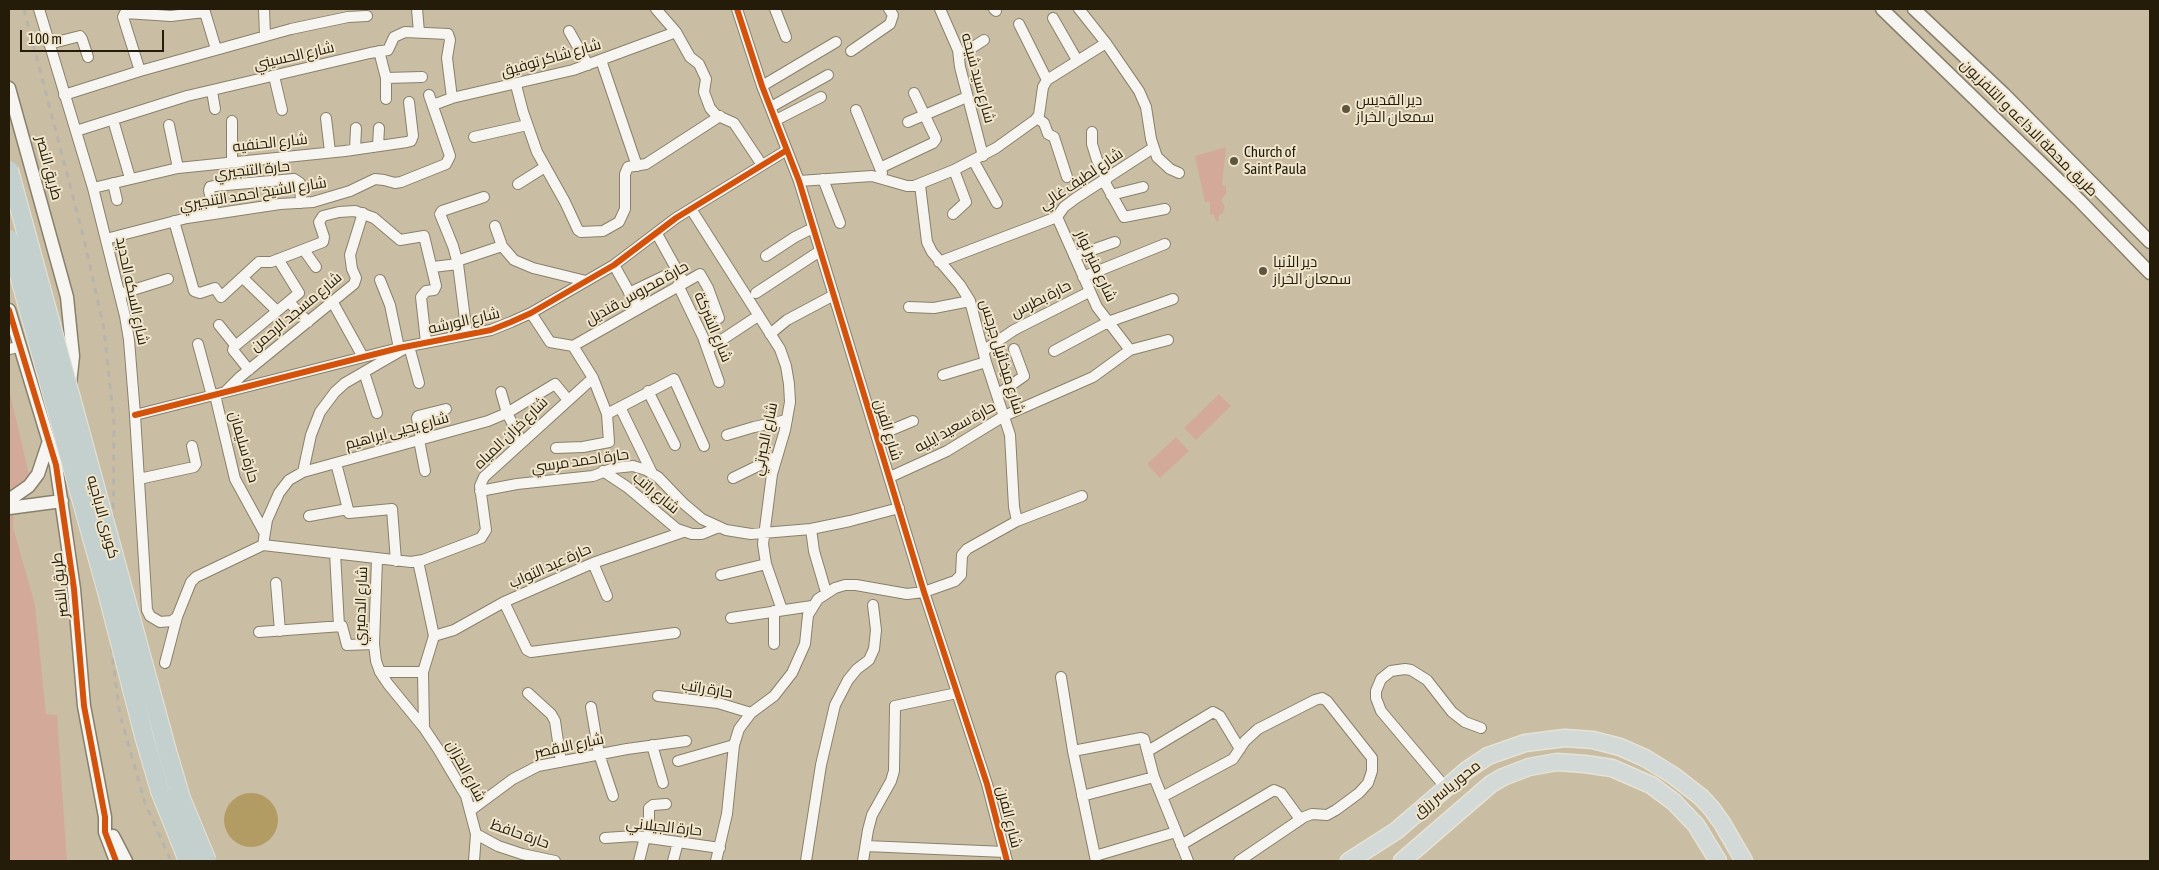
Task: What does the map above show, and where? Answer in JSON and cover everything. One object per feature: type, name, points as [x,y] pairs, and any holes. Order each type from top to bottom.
[{"type":"highway","name":"كوبرى الاباجيه","points":[[9,170],[168,754],[181,798],[207,861]]},
{"type":"highway","name":"كوبرى الاباجيه","points":[[9,239],[107,592],[144,740],[160,791],[188,861]]},
{"type":"main road","name":"محور ياسر رزق","points":[[1351,861],[1396,831],[1467,770],[1488,756],[1518,745],[1565,738],[1606,743],[1645,758],[1688,786],[1717,816],[1744,861]]},
{"type":"main road","name":"محور ياسر رزق","points":[[1402,861],[1491,784],[1529,766],[1557,762],[1612,768],[1651,785],[1674,802],[1696,825],[1718,861]]},
{"type":"street","name":"شارع السكه الحديد","points":[[39,9],[93,188],[120,294],[129,340],[147,610],[150,616],[160,622],[172,621],[178,617]]},
{"type":"street","points":[[264,9],[265,36]]},
{"type":"street","points":[[417,9],[419,32]]},
{"type":"street","name":"شارع الفرن","points":[[737,9],[762,86],[787,150],[813,228],[924,592],[988,784],[1006,857]]},
{"type":"street","points":[[775,9],[786,37]]},
{"type":"street","name":"شارع سيد شيحه","points":[[941,9],[955,41],[959,56],[978,158],[997,203]]},
{"type":"street","points":[[1079,9],[1106,43],[1139,91],[1146,107],[1153,148],[1163,164],[1178,174]]},
{"type":"street","name":"طريق محطة الاذاعه و التلفزيون","points":[[1882,9],[1943,66],[2150,273]]},
{"type":"street","name":"طريق محطة الاذاعه و التلفزيون","points":[[1914,9],[2004,94],[2150,242]]},
{"type":"street","points":[[140,71],[123,17],[125,12],[136,11],[171,16],[204,10],[216,49]]},
{"type":"street","points":[[662,10],[690,57],[699,64],[706,79],[704,92],[710,108],[734,123],[762,165]]},
{"type":"street","points":[[851,50],[890,24],[893,15],[892,10]]},
{"type":"street","points":[[64,95],[140,71],[265,36],[317,23],[367,16]]},
{"type":"street","points":[[1052,18],[1078,60]]},
{"type":"street","points":[[1018,24],[1047,80]]},
{"type":"street","points":[[569,31],[588,65]]},
{"type":"street","name":"شارع الحسيني","points":[[76,130],[212,90],[390,48],[392,40],[397,34],[419,32],[446,33],[450,36],[447,58],[452,98]]},
{"type":"street","name":"شارع شاكر توفيق","points":[[431,100],[452,98],[516,85],[588,65],[676,32]]},
{"type":"street","points":[[49,44],[80,36],[88,57]]},
{"type":"street","points":[[959,56],[984,40]]},
{"type":"street","points":[[762,86],[836,42]]},
{"type":"street","points":[[798,181],[872,176],[907,186],[920,185],[954,170],[978,158],[1037,118],[1041,94],[1047,80],[1106,43]]},
{"type":"street","points":[[1943,66],[1942,59],[1946,53],[1952,50],[1959,52]]},
{"type":"street","points":[[379,51],[386,78],[386,99]]},
{"type":"street","points":[[602,60],[637,166]]},
{"type":"street","points":[[771,107],[828,75]]},
{"type":"street","points":[[274,76],[282,110]]},
{"type":"street","points":[[386,78],[422,77]]},
{"type":"street","points":[[516,85],[527,125],[545,167],[578,230],[585,232],[603,230],[619,222],[625,209],[625,170],[632,166],[646,164],[720,116]]},
{"type":"street","name":"طريق النصر","points":[[9,88],[67,297],[72,331],[73,356],[67,411],[56,465]]},
{"type":"street","points":[[212,90],[215,109]]},
{"type":"street","points":[[880,168],[933,143],[935,136],[914,93]]},
{"type":"street","points":[[776,120],[821,97]]},
{"type":"street","points":[[908,122],[967,97]]},
{"type":"street","name":"شارع الشيخ احمد التنجيري","points":[[106,239],[174,221],[331,198],[375,180],[401,182],[446,164],[450,156],[431,100]]},
{"type":"street","name":"شارع الحنفيه","points":[[93,188],[178,168],[407,142],[413,139],[409,102]]},
{"type":"street","points":[[856,110],[883,178]]},
{"type":"street","points":[[326,118],[330,152]]},
{"type":"street","points":[[1037,118],[1044,123],[1048,134],[1054,137],[1067,177]]},
{"type":"street","points":[[113,120],[130,178]]},
{"type":"street","points":[[232,121],[232,162]]},
{"type":"street","points":[[474,137],[527,125]]},
{"type":"street","points":[[169,126],[178,168]]},
{"type":"street","points":[[355,149],[356,128]]},
{"type":"street","points":[[378,146],[379,128]]},
{"type":"street","points":[[1092,132],[1092,144],[1097,160],[1111,194],[1124,217],[1165,209]]},
{"type":"street","name":"شارع لطيف غالي","points":[[939,262],[1057,217],[1064,207],[1076,198],[1153,148]]},
{"type":"street","name":"شارع الورشه","points":[[135,415],[404,347],[491,330],[531,313],[614,265],[691,209],[787,150]]},
{"type":"street","points":[[518,184],[545,167]]},
{"type":"street","points":[[953,214],[966,202],[954,170]]},
{"type":"street","name":"حارة التنجيري","points":[[214,214],[209,190],[212,186],[294,178],[300,183],[301,203]]},
{"type":"street","points":[[823,179],[840,222]]},
{"type":"street","points":[[113,183],[117,200]]},
{"type":"street","name":"شارع ميخائيل جرجس","points":[[920,185],[926,242],[939,262],[960,285],[970,300],[982,351],[1004,416],[1011,442],[1014,508],[1017,521]]},
{"type":"street","points":[[1111,194],[1144,187]]},
{"type":"street","points":[[467,335],[457,262],[453,246],[440,217],[442,211],[484,197]]},
{"type":"street","name":"شارع الجبرتي","points":[[691,209],[780,349],[788,375],[790,402],[787,420],[776,457],[763,534],[766,564],[778,610],[774,644]]},
{"type":"street","points":[[174,221],[193,288],[200,293],[215,288],[220,296],[223,297],[259,262],[269,263],[323,242],[324,236],[319,222],[321,218],[339,212],[362,213],[374,218],[400,240],[424,236],[436,287],[434,290],[424,292],[421,297],[426,342]]},
{"type":"street","name":"شارع مسجد الرحمن","points":[[217,395],[356,281],[350,255],[362,213]]},
{"type":"street","name":"شارع منير نوار","points":[[1057,217],[1089,292],[1108,322],[1130,350]]},
{"type":"street","points":[[495,226],[502,246],[514,260],[523,265],[586,281]]},
{"type":"street","points":[[766,256],[813,228]]},
{"type":"street","name":"شارع الشركة","points":[[657,234],[677,270],[680,283],[708,349],[719,382]]},
{"type":"street","points":[[1075,256],[1115,242]]},
{"type":"street","points":[[1084,277],[1165,244]]},
{"type":"street","points":[[432,267],[457,262],[502,246]]},
{"type":"street","points":[[304,250],[316,268]]},
{"type":"street","points":[[756,293],[820,251]]},
{"type":"street","points":[[235,345],[298,295],[299,291],[286,275],[278,259]]},
{"type":"street","points":[[614,265],[638,308]]},
{"type":"street","points":[[630,293],[677,270]]},
{"type":"street","name":"حارة محروس قنديل","points":[[573,346],[680,283],[700,274],[708,288],[719,318]]},
{"type":"street","points":[[243,278],[278,311]]},
{"type":"street","points":[[120,294],[168,279]]},
{"type":"street","points":[[380,280],[419,383]]},
{"type":"street","name":"حارة بطرس","points":[[982,351],[1014,330],[1089,292]]},
{"type":"street","points":[[770,334],[787,320],[834,295]]},
{"type":"street","points":[[1054,351],[1108,322],[1173,299]]},
{"type":"street","points":[[908,307],[934,308],[970,300]]},
{"type":"street","points":[[332,301],[363,357]]},
{"type":"street","points":[[289,302],[308,322]]},
{"type":"street","name":"طريق النصر","points":[[9,310],[14,348],[49,441],[56,465],[74,589],[84,706],[105,832],[116,861]]},
{"type":"street","points":[[531,313],[551,343],[573,346],[593,378],[607,414],[609,442],[583,447],[556,448]]},
{"type":"street","points":[[708,349],[758,316]]},
{"type":"street","points":[[219,325],[235,345],[234,350],[249,370]]},
{"type":"street","name":"حارة سعيد ايليه","points":[[890,477],[946,451],[1004,416],[1092,377],[1130,350],[1168,340]]},
{"type":"street","name":"حارة سليمان","points":[[198,344],[217,395],[235,479],[264,532]]},
{"type":"street","points":[[303,472],[311,435],[326,402],[345,383],[404,347]]},
{"type":"street","points":[[997,395],[1024,376],[1014,349]]},
{"type":"street","points":[[943,375],[986,362]]},
{"type":"street","points":[[364,372],[377,412]]},
{"type":"street","name":"شارع خزان المياه","points":[[263,545],[396,561],[418,561],[476,540],[484,535],[486,525],[480,491],[484,477],[593,378]]},
{"type":"street","points":[[607,414],[672,378],[675,379],[704,446]]},
{"type":"street","name":"شارع يحيى ابراهيم","points":[[263,545],[264,532],[272,506],[279,493],[289,480],[303,472],[488,421],[507,413],[555,384],[568,400]]},
{"type":"street","points":[[648,391],[676,445]]},
{"type":"street","points":[[501,392],[507,413],[522,442]]},
{"type":"street","points":[[620,407],[652,473]]},
{"type":"street","points":[[425,471],[417,418],[418,416],[446,409]]},
{"type":"street","points":[[727,435],[754,426],[787,420]]},
{"type":"street","points":[[877,436],[913,421]]},
{"type":"street","points":[[9,500],[29,486],[38,474],[49,441]]},
{"type":"street","points":[[139,479],[194,467],[196,464],[192,446]]},
{"type":"street","points":[[733,478],[776,457]]},
{"type":"street","points":[[336,462],[350,513],[392,509],[396,561]]},
{"type":"street","name":"حارة احمد مرسي","points":[[480,491],[517,484],[593,476],[614,468],[634,466],[652,473],[692,512],[719,527],[738,533],[763,534],[811,529],[850,522],[899,508]]},
{"type":"street","name":"شارع راتب","points":[[603,471],[627,487],[671,525],[683,532],[702,534],[719,527]]},
{"type":"street","points":[[716,861],[729,797],[734,745],[739,729],[751,713],[780,689],[798,664],[805,644],[808,615],[812,606],[826,592],[835,588],[856,585],[907,594],[924,592],[958,579],[961,575],[961,558],[964,551],[1017,521],[1082,496]]},
{"type":"street","points":[[9,508],[62,501]]},
{"type":"street","points":[[308,516],[348,509]]},
{"type":"street","points":[[811,529],[816,558],[826,592]]},
{"type":"street","name":"حارة عبد التواب","points":[[434,636],[463,626],[504,602],[593,563],[683,532]]},
{"type":"street","points":[[166,664],[178,617],[188,588],[196,578],[263,545]]},
{"type":"street","points":[[335,553],[339,626]]},
{"type":"street","name":"شارع الدميري","points":[[377,559],[374,644],[376,661],[380,672],[424,728]]},
{"type":"street","points":[[418,561],[434,636],[424,672],[424,728]]},
{"type":"street","points":[[593,563],[607,596]]},
{"type":"street","points":[[721,574],[766,564]]},
{"type":"street","points":[[276,583],[280,631]]},
{"type":"street","points":[[504,602],[527,650],[531,652],[675,633]]},
{"type":"street","points":[[806,861],[821,765],[835,705],[848,680],[857,669],[869,660],[874,649],[876,630],[873,605]]},
{"type":"street","points":[[731,618],[812,606]]},
{"type":"street","points":[[259,632],[339,626],[344,627],[347,645],[374,644]]},
{"type":"street","points":[[1446,788],[1381,711],[1376,698],[1376,691],[1381,679],[1391,670],[1411,670],[1426,680],[1452,712],[1465,722],[1481,728]]},
{"type":"street","points":[[380,672],[424,672]]},
{"type":"street","points":[[1061,677],[1072,751],[1096,859],[1176,832]]},
{"type":"street","points":[[528,693],[551,714],[555,721],[561,762]]},
{"type":"street","points":[[863,861],[872,816],[891,781],[894,771],[896,706],[957,693]]},
{"type":"street","name":"حارة راتب","points":[[658,696],[718,703],[751,713]]},
{"type":"street","points":[[1162,797],[1228,762],[1258,729],[1315,700],[1322,698],[1327,701],[1372,758],[1372,771],[1364,788],[1344,805],[1327,815],[1312,814],[1300,819],[1239,861]]},
{"type":"street","points":[[591,707],[599,754],[613,796]]},
{"type":"street","points":[[1148,752],[1213,712],[1220,716],[1240,749]]},
{"type":"street","name":"شارع الخزان","points":[[424,728],[459,784],[471,810],[476,834],[474,861]]},
{"type":"street","points":[[1072,751],[1141,738],[1146,741],[1154,777],[1188,861]]},
{"type":"street","name":"شارع الاقصر","points":[[471,810],[525,771],[538,766],[686,740]]},
{"type":"street","points":[[678,761],[734,745]]},
{"type":"street","points":[[652,746],[663,783]]},
{"type":"street","points":[[1082,796],[1154,777]]},
{"type":"street","points":[[1181,845],[1274,790],[1281,793],[1300,819]]},
{"type":"street","points":[[639,861],[647,838],[649,808],[653,805],[666,804]]},
{"type":"street","name":"طريق النصر","points":[[105,823],[126,861]]},
{"type":"street","name":"حارة حافظ","points":[[476,834],[514,851],[555,861]]},
{"type":"street","name":"حارة الجيلاني","points":[[605,838],[647,838],[720,848]]},
{"type":"street","points":[[673,861],[678,842]]},
{"type":"street","points":[[866,846],[1006,857]]},
{"type":"shaded area","points":[[1226,147],[1222,185],[1226,186],[1226,194],[1221,200],[1225,207],[1223,213],[1219,215],[1218,221],[1216,221],[1214,215],[1210,214],[1210,202],[1205,202],[1195,156]]},
{"type":"shaded area","points":[[9,389],[30,479],[15,492],[13,527],[35,605],[46,714],[57,715],[67,861],[9,861]]},
{"type":"shaded area","points":[[1219,394],[1231,406],[1196,440],[1184,428]]},
{"type":"shaded area","points":[[1176,437],[1189,451],[1160,478],[1147,464]]},
{"type":"shaded area","points":[[251,793],[261,795],[270,801],[276,810],[278,820],[276,830],[270,839],[261,845],[251,847],[241,845],[232,839],[226,830],[224,820],[226,810],[232,801],[241,795]]},
{"type":"railway","points":[[24,9],[84,239],[104,329],[114,423],[112,655],[120,715],[145,803],[171,861]]},
{"type":"cycle path","points":[[737,9],[762,86],[799,181],[924,592],[987,784],[1007,861]]},
{"type":"cycle path","points":[[135,415],[399,348],[491,330],[511,322],[531,313],[614,265],[676,218],[787,150]]},
{"type":"cycle path","points":[[9,310],[56,465],[74,589],[84,706],[105,817],[105,832],[116,861]]},
{"type":"place","name":"دير القديس سمعان الخراز","points":[[1346,109]]},
{"type":"place","name":"Church of Saint Paula","points":[[1234,161]]},
{"type":"place","name":"دير الأنبا سمعان الخراز","points":[[1263,271]]}]
